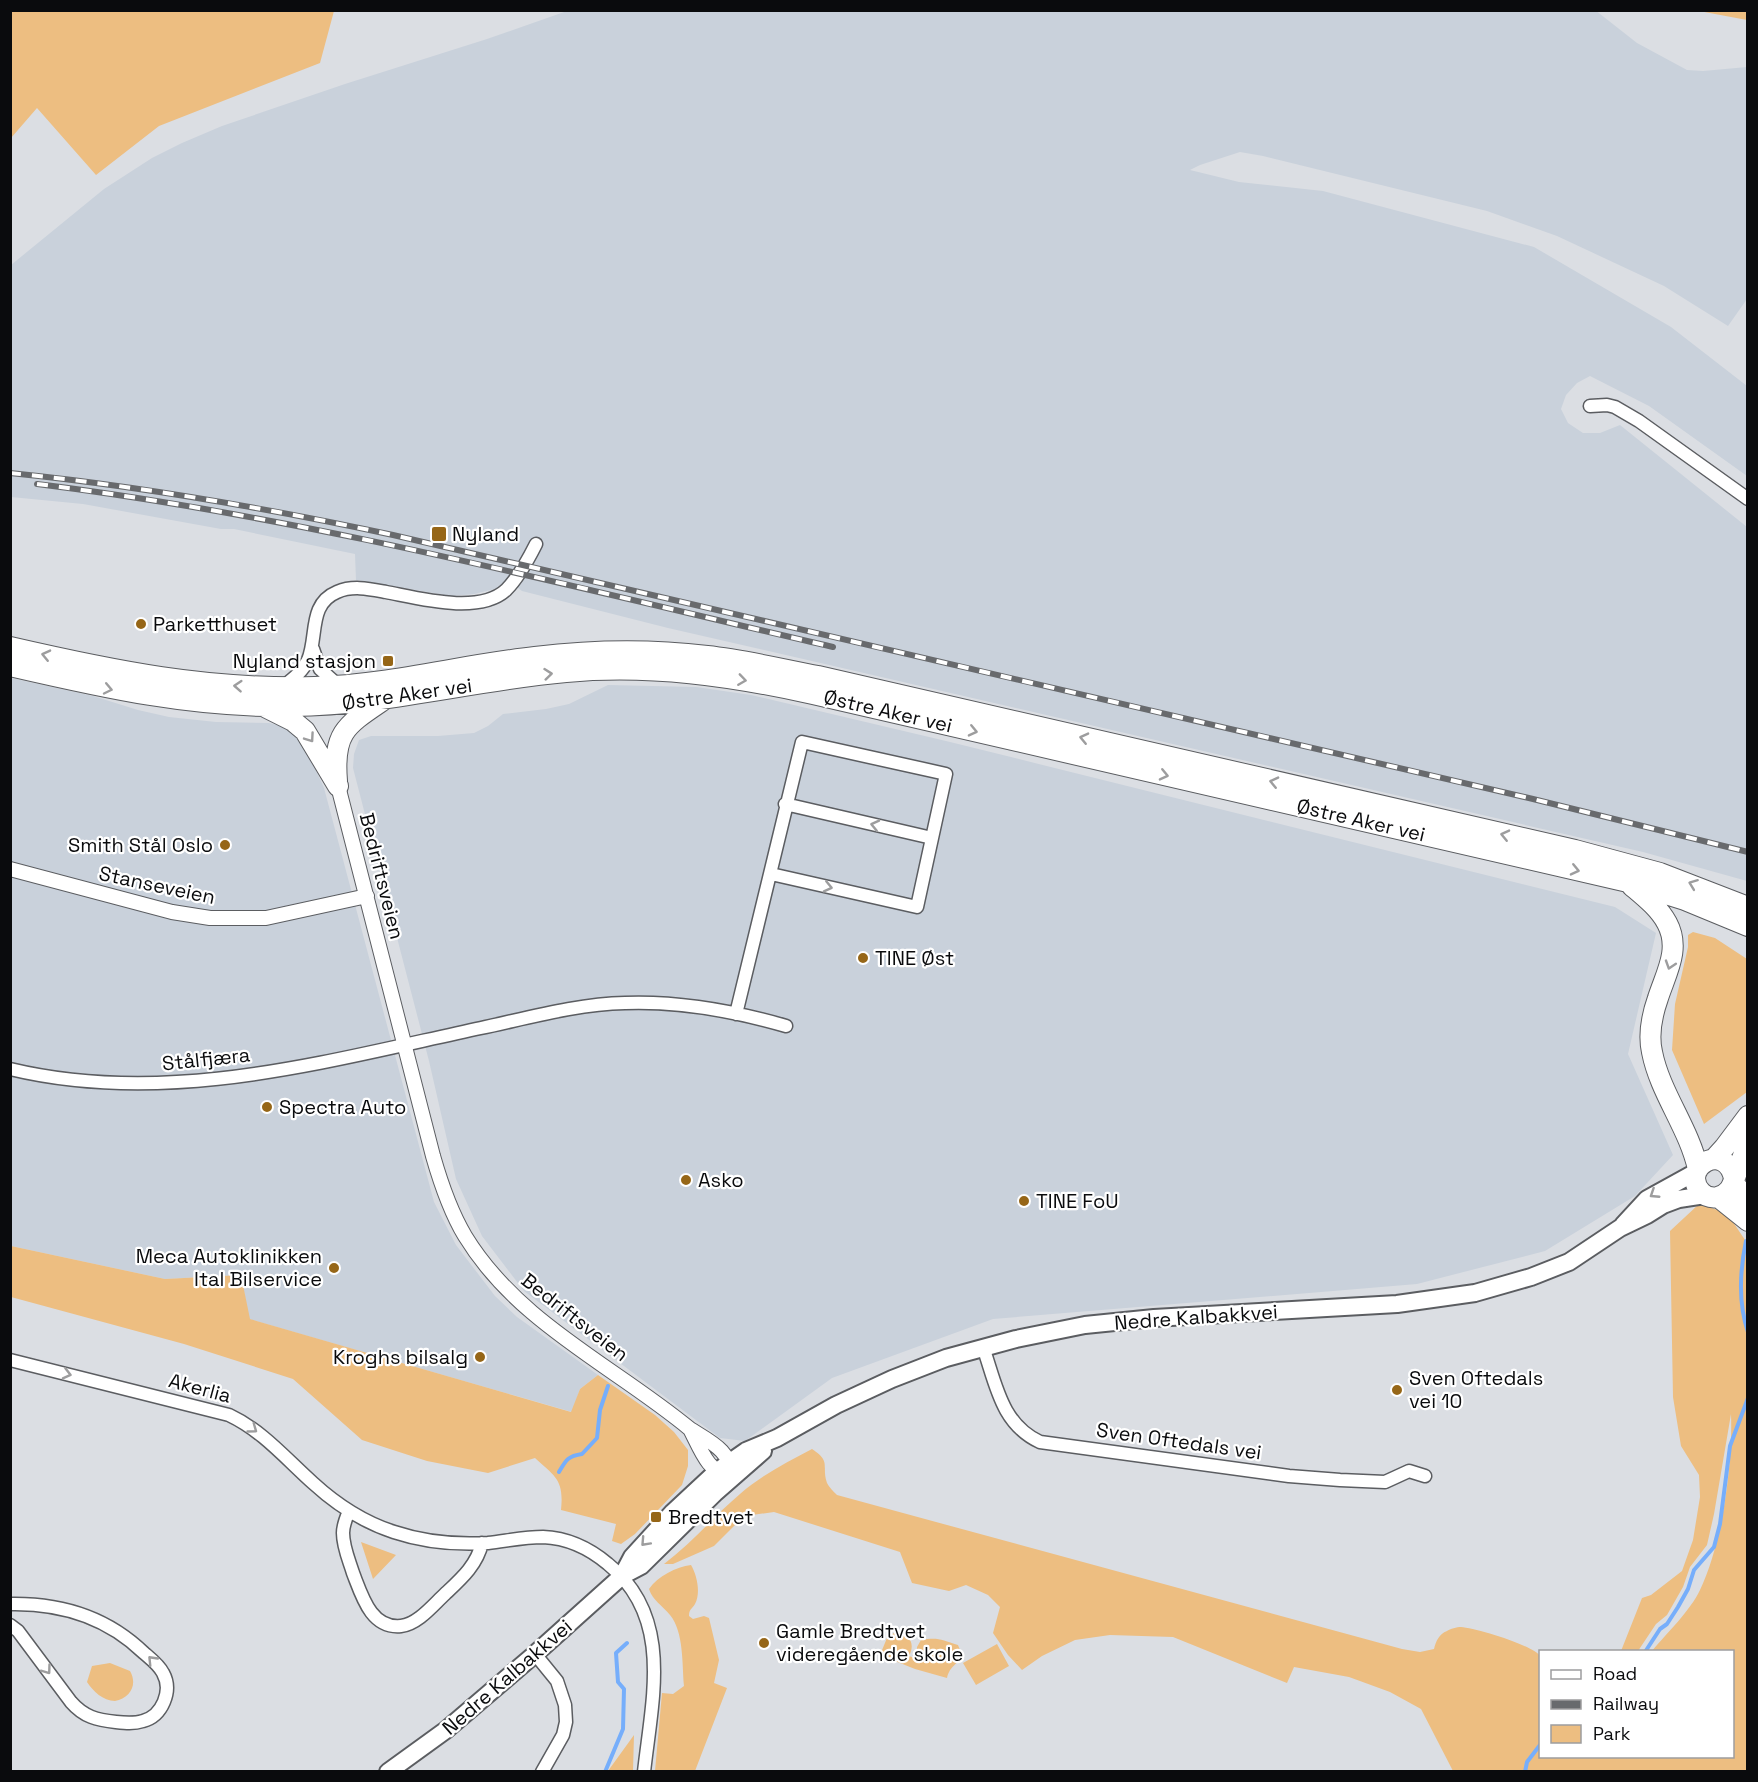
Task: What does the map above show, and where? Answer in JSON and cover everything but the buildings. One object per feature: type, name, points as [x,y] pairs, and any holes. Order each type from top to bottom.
[{"type":"highway","name":"Østre Aker vei","points":[[10,647],[92,666],[164,679],[223,685],[282,687],[339,686],[384,681],[505,660],[583,652],[679,653],[740,661],[818,676],[1575,850],[1660,873],[1748,907]]},
{"type":"highway","name":"Østre Aker vei","points":[[10,666],[114,690],[166,699],[265,706],[337,704],[385,699],[569,672],[648,671],[746,680],[1628,882],[1693,903],[1748,926]]},
{"type":"highway","points":[[338,786],[335,757],[341,737],[353,723],[385,699]]},
{"type":"highway","points":[[265,706],[293,721],[305,731],[338,786]]},
{"type":"highway","points":[[1628,882],[1662,914],[1673,939],[1671,963],[1654,1009],[1651,1041],[1658,1071],[1692,1150],[1703,1166]]},
{"type":"highway","name":"Nedre Kalbakkvei","points":[[1703,1166],[1724,1148],[1748,1116]]},
{"type":"highway","points":[[1712,1196],[1728,1192],[1748,1143]]},
{"type":"highway","points":[[1703,1166],[1721,1160],[1728,1164],[1733,1180],[1748,1201]]},
{"type":"highway","points":[[1703,1166],[1696,1185],[1748,1221]]},
{"type":"main road","name":"Nedre Kalbakkvei","points":[[1620,1228],[1647,1199],[1703,1166]]},
{"type":"main road","name":"Nedre Kalbakkvei","points":[[388,1772],[446,1730],[622,1576],[639,1548],[690,1496],[756,1446],[777,1438],[836,1405],[892,1379],[946,1358],[983,1347],[1085,1325],[1154,1318],[1397,1304],[1475,1293],[1531,1277],[1569,1262],[1620,1228],[1671,1201],[1712,1196]]},
{"type":"street","points":[[1590,406],[1615,407],[1663,438],[1748,499]]},
{"type":"street","points":[[282,687],[301,672],[308,661],[319,607],[336,592],[362,587],[435,601],[468,603],[486,601],[506,590],[528,560],[536,544]]},
{"type":"street","points":[[312,648],[320,669],[339,686]]},
{"type":"street","points":[[736,1014],[771,874],[785,804],[802,742],[946,774],[917,907],[771,874]]},
{"type":"street","name":"Bedriftsveien","points":[[338,786],[439,1178],[452,1211],[476,1253],[509,1293],[529,1311],[690,1429],[716,1445],[726,1470]]},
{"type":"street","points":[[785,804],[932,838]]},
{"type":"street","name":"Stanseveien","points":[[10,869],[151,907],[210,918],[267,918],[367,896]]},
{"type":"street","points":[[405,1045],[601,1005],[623,1003],[685,1005],[786,1026]]},
{"type":"street","name":"Stålfjæra","points":[[10,1069],[53,1078],[93,1082],[180,1083],[248,1076],[405,1045]]},
{"type":"street","name":"Sven Oftedals vei","points":[[983,1347],[1003,1405],[1012,1421],[1026,1435],[1040,1442],[1299,1476],[1385,1482],[1409,1470],[1425,1476]]},
{"type":"street","name":"Akerlia","points":[[10,1360],[229,1415],[253,1428],[312,1482],[349,1511],[379,1527],[441,1543],[482,1543],[541,1537],[568,1540],[590,1550],[631,1585],[648,1618],[656,1673],[644,1772]]},
{"type":"street","points":[[349,1511],[343,1530],[346,1552],[367,1607],[378,1619],[388,1624],[403,1626],[421,1616],[466,1574],[478,1556],[482,1543]]},
{"type":"street","points":[[10,1604],[53,1606],[82,1614],[115,1630],[136,1645],[163,1673],[167,1690],[164,1702],[157,1713],[142,1722],[126,1723],[89,1717],[71,1702],[18,1631],[10,1625]]},
{"type":"street","points":[[535,1654],[557,1681],[565,1705],[566,1722],[563,1735],[542,1772]]},
{"type":"shaded area","name":"Nyland","points":[[1595,10],[1637,43],[1687,70],[1747,67],[1747,299],[1728,326],[1664,286],[1557,236],[1487,211],[1240,152],[1190,170],[1239,182],[1323,191],[1534,247],[1671,327],[1747,386],[1747,476],[1649,406],[1590,376],[1577,383],[1566,395],[1561,409],[1568,423],[1583,433],[1600,433],[1620,425],[1747,527],[1747,881],[1643,852],[668,628],[522,591],[508,580],[495,589],[474,594],[452,596],[427,592],[356,580],[355,554],[234,529],[221,529],[83,504],[11,497],[11,265],[104,189],[152,158],[182,143],[222,126],[567,11]]},
{"type":"shaded area","points":[[11,678],[93,696],[169,717],[216,722],[269,723],[295,733],[304,744],[324,788],[434,1202],[456,1245],[495,1296],[517,1317],[598,1375],[580,1389],[572,1412],[249,1319],[241,1275],[165,1279],[11,1246]]},
{"type":"shaded area","points":[[608,685],[696,687],[751,695],[1615,907],[1656,933],[1628,1054],[1673,1155],[1635,1196],[1545,1251],[1417,1284],[993,1319],[832,1378],[745,1441],[720,1438],[524,1291],[482,1236],[456,1179],[429,1061],[353,768],[354,754],[359,740],[371,736],[438,736],[474,733],[488,726],[503,714],[569,704]]},
{"type":"green space","points":[[11,10],[334,11],[320,63],[159,126],[96,175],[37,108],[11,138]]},
{"type":"green space","points":[[1699,11],[1747,11],[1747,20]]},
{"type":"green space","points":[[1693,932],[1715,938],[1747,959],[1747,1092],[1704,1124],[1672,1050],[1675,1004],[1688,947],[1688,935]]},
{"type":"green space","points":[[1699,1204],[1727,1213],[1747,1243],[1747,1771],[1453,1771],[1421,1709],[1390,1692],[1349,1677],[1294,1667],[1287,1683],[1173,1637],[1110,1635],[1075,1640],[1042,1656],[1022,1670],[993,1633],[1000,1607],[988,1595],[966,1585],[949,1591],[912,1583],[900,1552],[774,1512],[752,1515],[738,1522],[714,1546],[673,1564],[664,1564],[748,1487],[812,1449],[822,1457],[827,1483],[837,1495],[1402,1649],[1420,1652],[1434,1649],[1442,1634],[1459,1627],[1478,1630],[1516,1642],[1539,1655],[1539,1758],[1734,1758],[1734,1650],[1653,1650],[1690,1606],[1708,1571],[1720,1528],[1728,1480],[1731,1414],[1707,1545],[1690,1567],[1683,1587],[1667,1615],[1656,1624],[1639,1650],[1621,1650],[1642,1598],[1651,1595],[1682,1571],[1693,1540],[1700,1497],[1699,1475],[1681,1446],[1673,1397],[1670,1231]]},
{"type":"green space","points":[[11,1246],[165,1279],[241,1275],[250,1319],[571,1412],[580,1389],[598,1375],[655,1415],[674,1432],[688,1450],[688,1466],[682,1485],[635,1534],[621,1544],[612,1541],[616,1524],[561,1510],[560,1485],[535,1458],[488,1473],[427,1461],[362,1440],[293,1379],[184,1344],[11,1297]]},
{"type":"green space","points":[[361,1542],[396,1555],[373,1579]]},
{"type":"green space","points":[[691,1565],[695,1574],[698,1595],[689,1616],[693,1619],[704,1616],[709,1618],[719,1660],[714,1683],[727,1688],[695,1771],[655,1771],[662,1693],[673,1694],[684,1686],[682,1649],[678,1630],[675,1622],[655,1600],[649,1589],[668,1573]]},
{"type":"green space","points":[[894,1633],[904,1634],[910,1639],[912,1647],[909,1656],[917,1659],[917,1647],[921,1640],[927,1639],[958,1645],[962,1655],[950,1670],[947,1678],[915,1669],[880,1655],[887,1638]]},
{"type":"green space","points":[[997,1644],[1009,1666],[976,1685],[963,1663]]},
{"type":"green space","points":[[110,1663],[130,1671],[133,1681],[128,1694],[115,1701],[99,1695],[87,1682],[92,1666]]},
{"type":"green space","points":[[634,1735],[633,1771],[608,1771]]},
{"type":"waterway","points":[[1746,1241],[1741,1286],[1748,1332]]},
{"type":"waterway","points":[[559,1472],[568,1459],[582,1454],[597,1438],[600,1410],[608,1386]]},
{"type":"waterway","points":[[1646,1650],[1678,1607],[1688,1589],[1694,1570],[1714,1547],[1720,1524],[1730,1446],[1748,1398]]},
{"type":"waterway","points":[[605,1772],[623,1729],[624,1689],[618,1682],[616,1653],[627,1643]]},
{"type":"waterway","points":[[1525,1772],[1527,1762],[1539,1746]]},
{"type":"railway","points":[[10,473],[106,484],[202,499],[393,535],[1533,799],[1748,852]]},
{"type":"railway","points":[[37,484],[138,498],[337,534],[536,577],[833,647]]},
{"type":"place","name":"Nyland","points":[[439,534]]},
{"type":"place","name":"Parketthuset","points":[[141,624]]},
{"type":"place","name":"Nyland stasjon","points":[[388,661]]},
{"type":"place","name":"Smith Stål Oslo","points":[[225,845]]},
{"type":"place","name":"TINE Øst","points":[[863,958]]},
{"type":"place","name":"Spectra Auto","points":[[267,1107]]},
{"type":"place","name":"Asko","points":[[686,1180]]},
{"type":"place","name":"TINE FoU","points":[[1024,1201]]},
{"type":"place","name":"Meca Autoklinikken Ital Bilservice","points":[[334,1268]]},
{"type":"place","name":"Kroghs bilsalg","points":[[480,1357]]},
{"type":"place","name":"Sven Oftedals vei 10","points":[[1397,1390]]},
{"type":"place","name":"Bredtvet","points":[[656,1517]]},
{"type":"place","name":"Gamle Bredtvet videregående skole","points":[[764,1643]]}]
